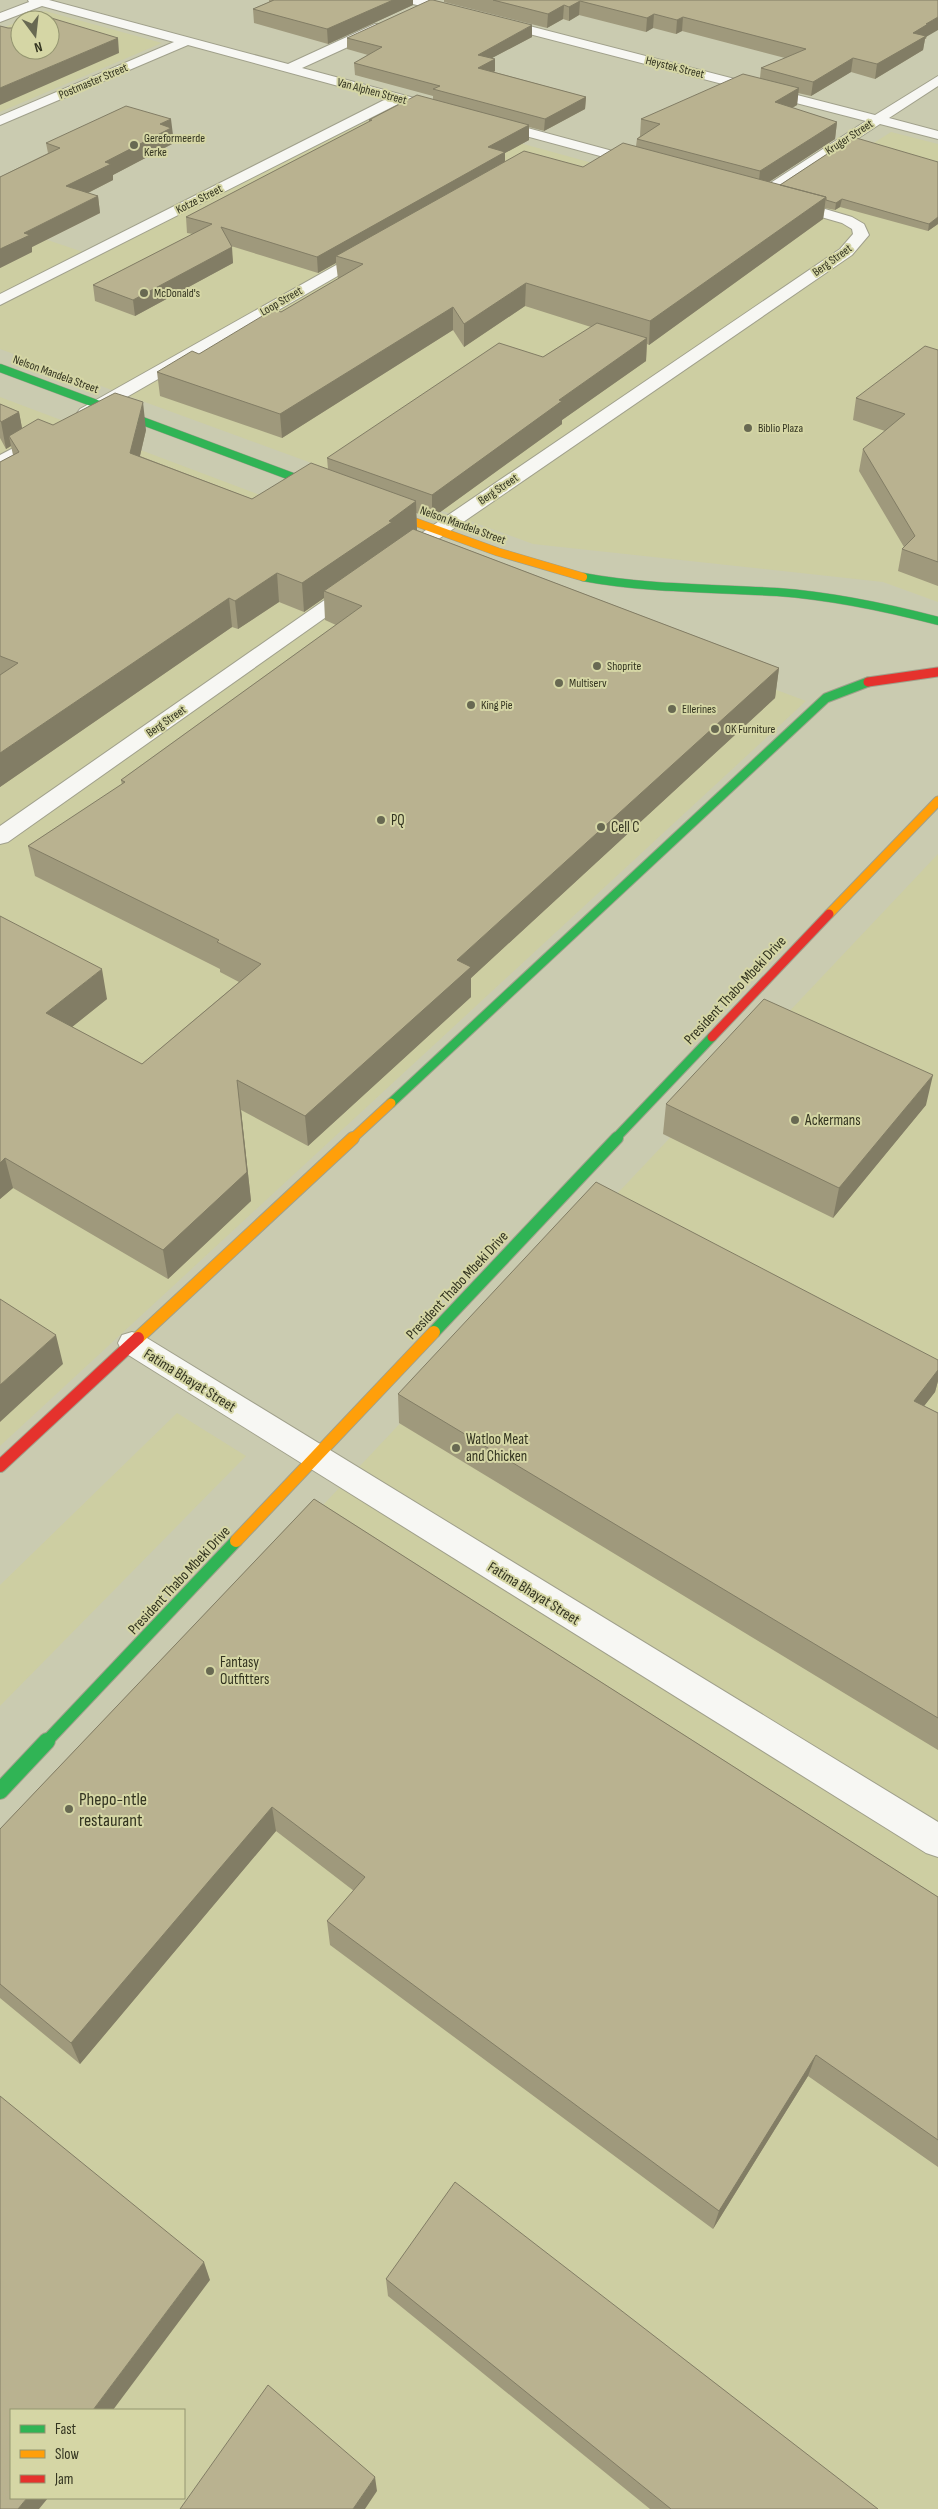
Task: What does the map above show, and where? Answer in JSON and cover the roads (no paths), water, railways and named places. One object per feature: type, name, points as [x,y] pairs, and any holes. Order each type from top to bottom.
[{"type":"street","points":[[0,18],[37,1]]},
{"type":"street","name":"Van Alphen Street","points":[[37,1],[453,112]]},
{"type":"street","points":[[412,6],[433,2]]},
{"type":"street","name":"Heystek Street","points":[[433,2],[938,134]]},
{"type":"street","points":[[290,69],[395,20]]},
{"type":"street","name":"Postmaster Street","points":[[0,121],[187,42]]},
{"type":"street","name":"Kruger Street","points":[[827,214],[756,194],[938,80]]},
{"type":"street","name":"Kotze Street","points":[[0,300],[398,98]]},
{"type":"street","points":[[481,120],[657,168]]},
{"type":"street","points":[[547,151],[564,142]]},
{"type":"street","name":"Berg Street","points":[[397,559],[846,252],[861,235],[859,227],[847,220],[827,214]]},
{"type":"street","name":"Loop Street","points":[[75,419],[388,241]]},
{"type":"street","name":"Nelson Mandela Street","points":[[0,368],[337,494]]},
{"type":"street","points":[[0,462],[58,429]]},
{"type":"street","name":"Nelson Mandela Street","points":[[374,507],[549,570],[617,583],[776,592],[830,598],[873,604],[938,621]]},
{"type":"street","name":"Berg Street","points":[[0,838],[372,576]]},
{"type":"street","points":[[0,1466],[826,698],[864,683],[938,672]]},
{"type":"street","name":"President Thabo Mbeki Drive","points":[[0,1791],[862,879],[938,801]]},
{"type":"street","name":"Fatima Bhayat Street","points":[[132,1343],[315,1458],[938,1841]]},
{"type":"place","name":"Gereformeerde Kerke","points":[[134,145]]},
{"type":"place","name":"McDonald's","points":[[144,293]]},
{"type":"place","name":"Biblio Plaza","points":[[748,428]]},
{"type":"place","name":"Shoprite","points":[[597,666]]},
{"type":"place","name":"Multiserv","points":[[559,683]]},
{"type":"place","name":"King Pie","points":[[471,705]]},
{"type":"place","name":"Ellerines","points":[[672,709]]},
{"type":"place","name":"OK Furniture","points":[[715,729]]},
{"type":"place","name":"PQ","points":[[381,820]]},
{"type":"place","name":"Cell C","points":[[601,827]]},
{"type":"place","name":"Ackermans","points":[[795,1120]]},
{"type":"place","name":"Watloo Meat and Chicken","points":[[456,1448]]},
{"type":"place","name":"Fantasy Outfitters","points":[[210,1671]]},
{"type":"place","name":"Phepo-ntle restaurant","points":[[69,1809]]}]
